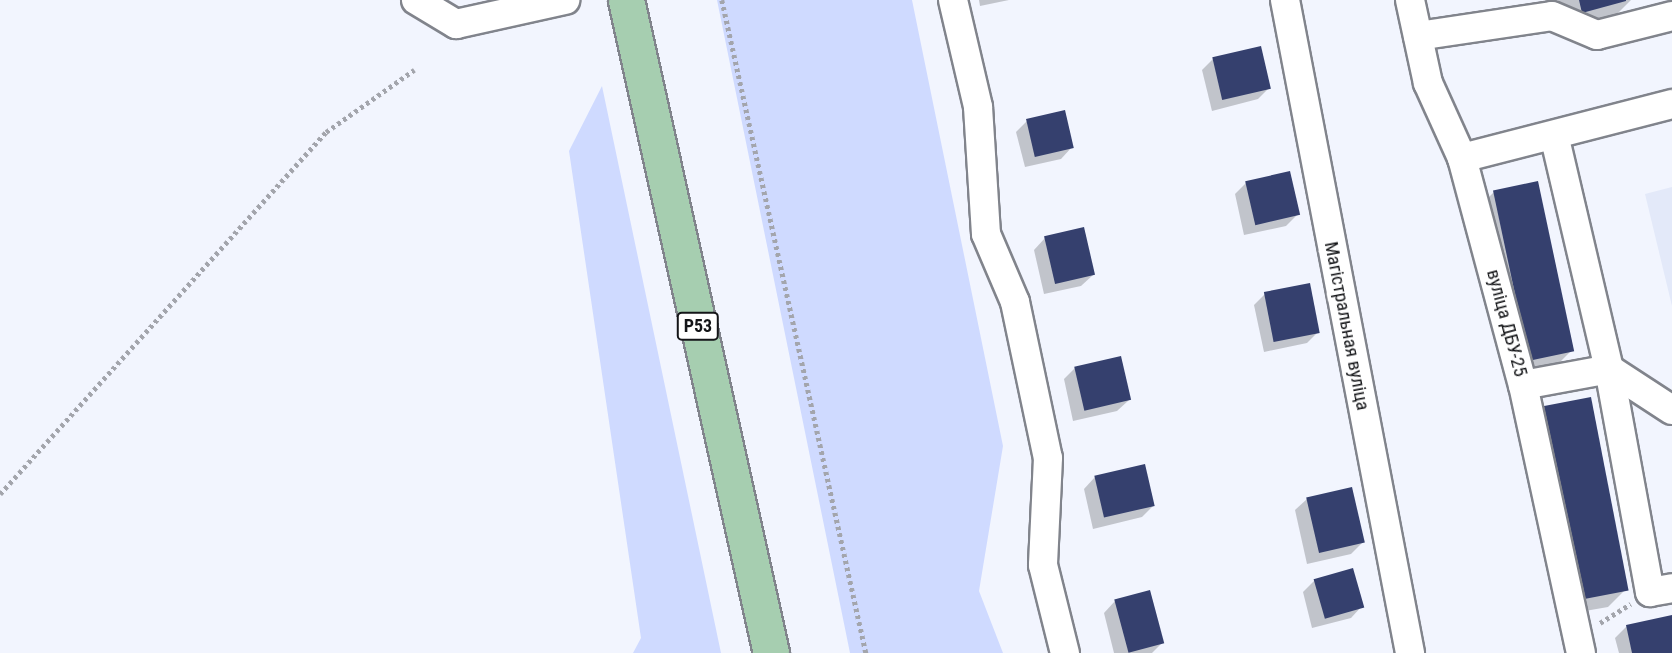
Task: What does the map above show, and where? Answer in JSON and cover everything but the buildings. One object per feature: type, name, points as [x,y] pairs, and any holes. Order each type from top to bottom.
[{"type":"main road","name":"Р53","points":[[626,0],[771,653]]},
{"type":"street","points":[[416,0],[456,24],[565,0]]},
{"type":"street","points":[[953,0],[978,107],[986,234],[1015,302],[1048,458],[1043,565],[1065,653]]},
{"type":"street","name":"Магістральная вуліца","points":[[1285,0],[1410,653]]},
{"type":"street","name":"вуліца ДБУ-25","points":[[1410,0],[1428,83],[1462,158],[1589,643]]},
{"type":"street","points":[[1418,36],[1552,16],[1597,35],[1672,16]]},
{"type":"street","points":[[1462,158],[1672,104]]},
{"type":"street","points":[[1554,135],[1661,590]]},
{"type":"street","points":[[1523,385],[1609,369],[1672,410]]},
{"type":"path","points":[[722,0],[866,653]]},
{"type":"path","points":[[0,494],[326,132],[414,70]]},
{"type":"path","points":[[1589,643],[1599,623],[1661,590]]},
{"type":"shaded area","points":[[717,0],[912,0],[1003,446],[979,591],[1003,653],[850,653]]},
{"type":"shaded area","points":[[602,86],[721,653],[633,653],[641,638],[569,151]]},
{"type":"shaded area","points":[[1672,187],[1672,306],[1645,194]]}]
